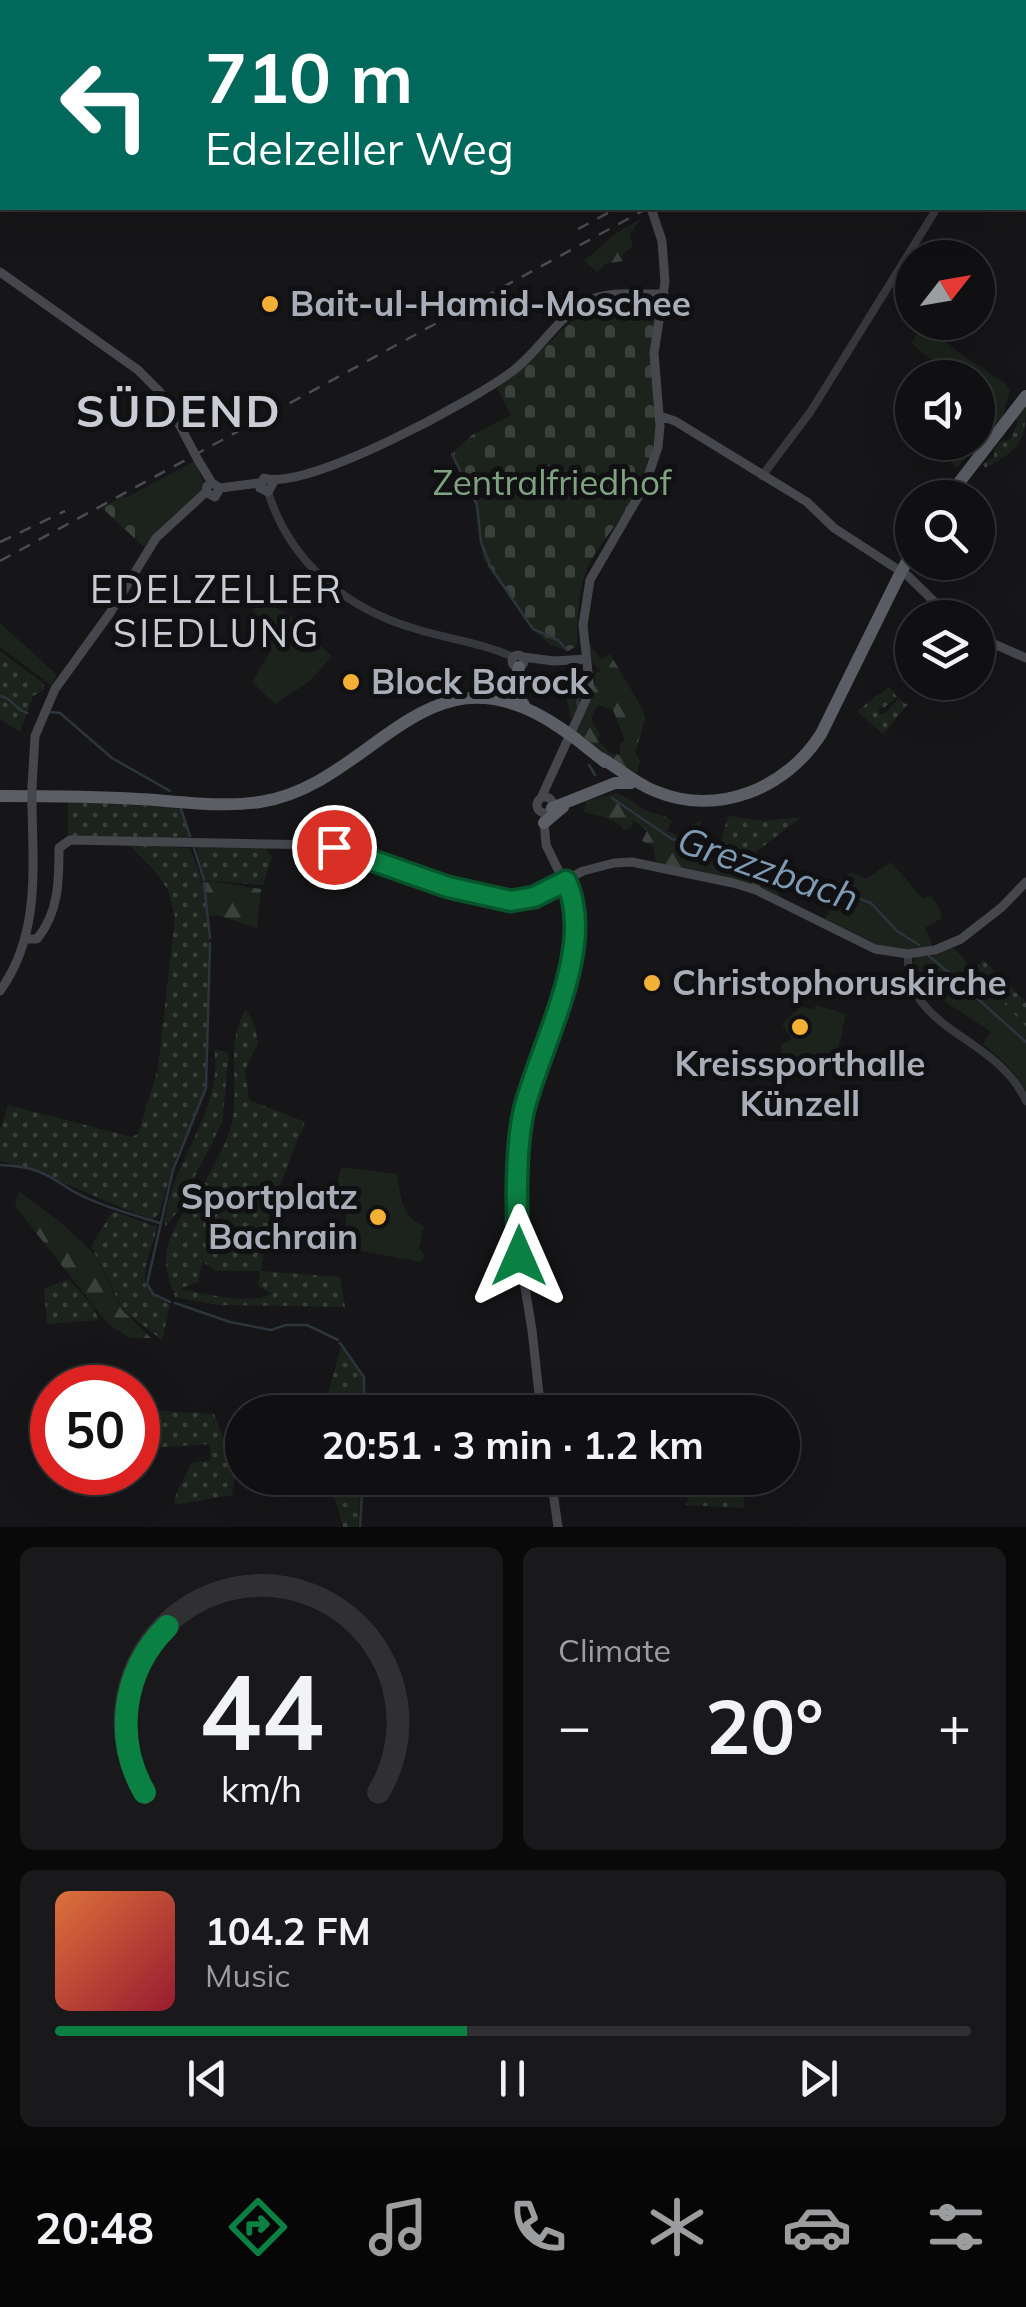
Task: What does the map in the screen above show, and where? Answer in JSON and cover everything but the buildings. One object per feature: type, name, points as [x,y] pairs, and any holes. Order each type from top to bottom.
[{"type":"highway","points":[[961,480],[1026,396]]},
{"type":"highway","points":[[0,796],[233,805],[266,801],[299,791],[335,772],[422,711],[454,701],[488,700],[530,710],[640,784],[687,800],[718,800],[752,792],[788,771],[821,734],[899,580]]},
{"type":"highway","points":[[488,700],[506,693],[519,662]]},
{"type":"highway","points":[[519,662],[514,692],[530,710]]},
{"type":"highway","points":[[597,755],[631,783],[670,800],[702,804],[736,801],[770,788],[802,764],[818,745],[851,674]]},
{"type":"highway","points":[[592,792],[602,777],[597,755]]},
{"type":"highway","points":[[546,810],[615,782],[631,783]]},
{"type":"highway","points":[[546,810],[569,802]]},
{"type":"main road","points":[[546,810],[534,802],[589,695],[583,614],[590,580],[650,473],[658,447],[660,416],[654,353],[664,294],[662,241],[652,210]]},
{"type":"main road","points":[[0,270],[156,386],[210,489]]},
{"type":"main road","points":[[0,992],[26,939],[33,897],[32,786],[37,728],[61,679],[169,524],[210,489],[265,486],[350,460],[516,369],[587,302],[606,296],[664,294]]},
{"type":"main road","points":[[660,416],[807,502],[839,531],[895,561]]},
{"type":"main road","points":[[917,580],[935,600]]},
{"type":"main road","points":[[570,660],[583,640]]},
{"type":"main road","points":[[995,644],[1026,658]]},
{"type":"main road","points":[[519,662],[586,659]]},
{"type":"main road","points":[[570,660],[589,673]]},
{"type":"main road","points":[[538,1395],[518,1245],[520,1146],[524,1110],[571,965],[572,913],[572,900],[545,842],[546,784]]},
{"type":"main road","points":[[546,810],[542,846],[564,882]]},
{"type":"main road","points":[[26,939],[39,938],[52,914],[61,879],[59,848],[67,840],[334,847],[448,887],[511,901],[528,899],[583,872],[632,862],[733,882],[875,949],[908,954],[942,948],[976,928],[1026,882]]},
{"type":"main road","points":[[558,868],[583,872]]},
{"type":"main road","points":[[553,1495],[558,1527]]},
{"type":"street","points":[[762,476],[812,411],[936,210]]},
{"type":"street","points":[[265,486],[278,520],[296,550],[314,571],[350,599],[400,624],[519,662]]},
{"type":"street","points":[[908,954],[908,977],[916,998],[929,1012],[994,1059],[1016,1082],[1026,1101]]},
{"type":"green space","points":[[641,219],[630,234],[633,246],[622,255],[623,261],[605,264],[597,272],[584,261],[615,234]]},
{"type":"green space","name":"Zentralfriedhof","points":[[602,301],[652,301],[658,308],[655,436],[644,477],[590,562],[579,603],[577,646],[568,651],[551,645],[536,632],[483,559],[474,498],[453,453],[472,435],[511,415],[496,386],[528,363],[585,308]]},
{"type":"green space","points":[[942,340],[970,360],[932,360],[911,343]]},
{"type":"green space","points":[[995,376],[1010,390],[1003,416],[995,425]]},
{"type":"green space","points":[[1026,404],[1018,444],[985,468],[983,464],[995,460],[995,448],[1001,441],[1010,440],[1018,421],[1014,417]]},
{"type":"green space","points":[[195,461],[205,487],[158,529],[125,498]]},
{"type":"green space","points":[[123,496],[158,529],[145,548],[102,508]]},
{"type":"green space","points":[[251,606],[276,607],[296,620],[294,623],[332,656],[310,681],[275,704],[252,682],[272,648]]},
{"type":"green space","points":[[0,623],[57,675],[51,685],[0,647]]},
{"type":"green space","points":[[590,645],[601,660],[610,654],[643,710],[645,719],[635,753],[640,761],[636,776],[574,730],[593,697],[596,672],[602,672],[591,661]],"holes":[[[598,705],[613,710],[625,740],[620,745],[620,755],[610,753],[597,739],[600,736],[592,719]]]},
{"type":"green space","points":[[0,651],[43,683],[45,689],[33,696],[20,732],[0,719]]},
{"type":"green space","points":[[568,666],[576,666],[585,674],[583,704],[571,718],[567,701]]},
{"type":"green space","points":[[889,687],[895,699],[879,708],[879,714],[884,714],[897,700],[909,703],[883,734],[857,711]]},
{"type":"green space","points":[[616,793],[672,821],[667,831],[683,838],[689,827],[701,820],[696,841],[739,860],[767,879],[781,897],[753,885],[662,865],[656,862],[653,846],[642,841],[647,831],[633,820],[631,828],[624,830],[611,819],[584,812],[586,801]]},
{"type":"green space","points":[[68,800],[180,808],[190,839],[68,836]]},
{"type":"green space","points":[[728,816],[762,821],[802,817],[757,851],[753,859],[719,848]]},
{"type":"green space","points":[[129,845],[190,848],[200,882],[204,883],[209,931],[207,1072],[202,1100],[175,1160],[159,1214],[152,1219],[0,1161],[0,1131],[8,1105],[132,1137],[138,1134],[158,1069],[175,917],[168,890]]},
{"type":"green space","points":[[196,845],[265,847],[272,857],[263,885],[204,880]]},
{"type":"green space","points":[[891,862],[923,899],[931,896],[941,911],[941,919],[925,928],[935,950],[886,952],[822,923],[834,904],[849,893],[837,882],[851,872],[866,879]]},
{"type":"green space","points":[[205,883],[261,889],[257,928],[218,915],[209,916]]},
{"type":"green space","points":[[953,947],[1026,1027],[1026,1090],[1008,1066],[983,1044],[991,1032],[929,991],[920,994],[913,961]]},
{"type":"green space","points":[[983,960],[1026,1002],[1026,1027],[973,970]]},
{"type":"green space","points":[[817,1005],[846,1014],[834,1068],[780,1055],[781,1045],[792,1039],[782,1024],[800,1007],[813,1009]]},
{"type":"green space","points":[[246,1009],[258,1043],[245,1070],[249,1100],[305,1122],[270,1210],[261,1271],[340,1277],[345,1307],[217,1305],[175,1297],[166,1265],[168,1245],[190,1200],[196,1203],[230,1128],[234,1048]],"holes":[[[203,1262],[216,1271],[260,1271],[258,1286],[272,1294],[238,1299],[179,1289],[198,1282]]]},
{"type":"green space","points":[[214,1049],[229,1053],[222,1123],[166,1226],[171,1192],[202,1122],[213,1086]]},
{"type":"green space","name":"Sportplatz Bachrain","points":[[341,1167],[397,1174],[406,1212],[424,1226],[419,1248],[425,1256],[420,1262],[346,1248],[346,1208],[333,1202]]},
{"type":"green space","points":[[19,1191],[94,1254],[122,1310],[151,1338],[130,1338],[108,1324],[15,1206]]},
{"type":"green space","points":[[115,1212],[157,1227],[145,1277],[149,1292],[170,1305],[162,1340],[123,1310],[91,1246]]},
{"type":"green space","points":[[68,1279],[92,1305],[99,1320],[47,1324],[44,1289]]},
{"type":"green space","points":[[341,1346],[363,1377],[362,1395],[328,1395]]},
{"type":"green space","points":[[160,1411],[214,1414],[225,1440],[225,1495],[232,1495],[174,1505],[191,1463],[210,1460],[210,1444],[160,1447]]},
{"type":"green space","points":[[334,1495],[360,1495],[358,1527],[343,1527]]},
{"type":"green space","points":[[690,1495],[744,1495],[743,1508],[686,1505]]},
{"type":"waterway","points":[[452,454],[477,505],[481,542],[491,568],[533,629],[558,640],[567,650]]},
{"type":"waterway","points":[[576,671],[578,707]]},
{"type":"waterway","points":[[0,696],[27,713]]},
{"type":"waterway","points":[[49,712],[60,713],[112,758],[170,791]]},
{"type":"waterway","points":[[589,765],[595,775]]},
{"type":"waterway","name":"Grezzbach","points":[[612,798],[672,839],[730,852],[871,903],[897,931],[919,945]]},
{"type":"waterway","points":[[181,809],[190,836]]},
{"type":"waterway","points":[[194,848],[204,880]]},
{"type":"waterway","points":[[204,883],[210,938]]},
{"type":"waterway","points":[[170,1302],[153,1294],[147,1284],[173,1170],[206,1088],[210,943]]},
{"type":"waterway","name":"Grezzbach","points":[[929,956],[968,989]]},
{"type":"waterway","name":"Grezzbach","points":[[970,992],[1026,1042]]},
{"type":"waterway","points":[[0,1165],[38,1172],[91,1200],[160,1223]]},
{"type":"waterway","points":[[175,1303],[230,1322],[271,1330],[307,1325],[338,1340]]},
{"type":"waterway","points":[[340,1343],[364,1377],[364,1395]]},
{"type":"waterway","points":[[360,1527],[362,1495]]},
{"type":"railway","points":[[578,229],[613,210]]},
{"type":"railway","points":[[0,561],[644,210]]},
{"type":"railway","points":[[0,542],[65,511]]},
{"type":"place","name":"Bait-ul-Hamid-Moschee","points":[[270,304]]},
{"type":"place","name":"Block Barock","points":[[351,682]]},
{"type":"place","name":"Christophoruskirche","points":[[652,983]]},
{"type":"place","name":"Kreissporthalle Künzell","points":[[800,1027]]},
{"type":"place","name":"Sportplatz Bachrain","points":[[378,1217]]},
{"type":"district","name":"SÜDEND","points":[[179,411]]},
{"type":"district","name":"EDELZELLER SIEDLUNG","points":[[217,612]]},
{"type":"route","points":[[334,847],[448,887],[511,901],[534,897],[566,881],[572,902],[571,965],[524,1110],[519,1256]]}]
